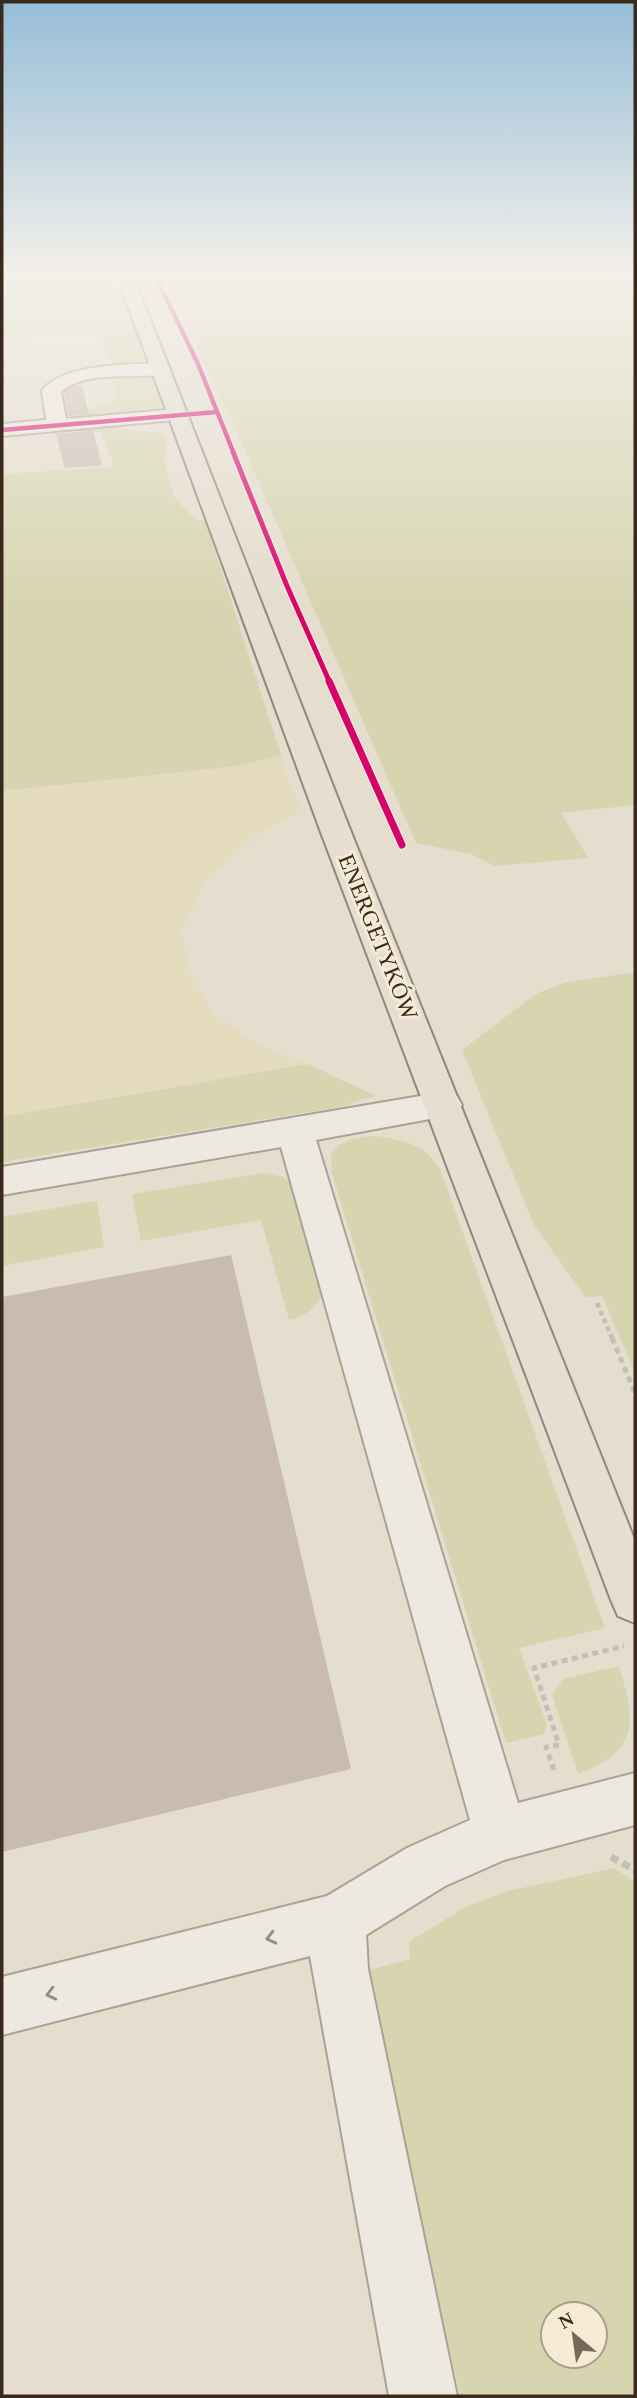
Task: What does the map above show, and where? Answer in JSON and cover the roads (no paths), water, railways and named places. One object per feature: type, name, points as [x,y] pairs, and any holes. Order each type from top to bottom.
[{"type":"main road","name":"ENERGETYKÓW","points":[[167,385],[339,839],[635,1600]]},
{"type":"street","points":[[57,425],[51,391],[59,385]]},
{"type":"street","points":[[2,430],[178,415]]},
{"type":"street","points":[[2,1181],[444,1105]]},
{"type":"street","points":[[295,1132],[501,1834]]},
{"type":"street","points":[[2,2006],[337,1921],[426,1867],[501,1834],[635,1799]]},
{"type":"street","points":[[337,1921],[340,1969],[423,2396]]}]
